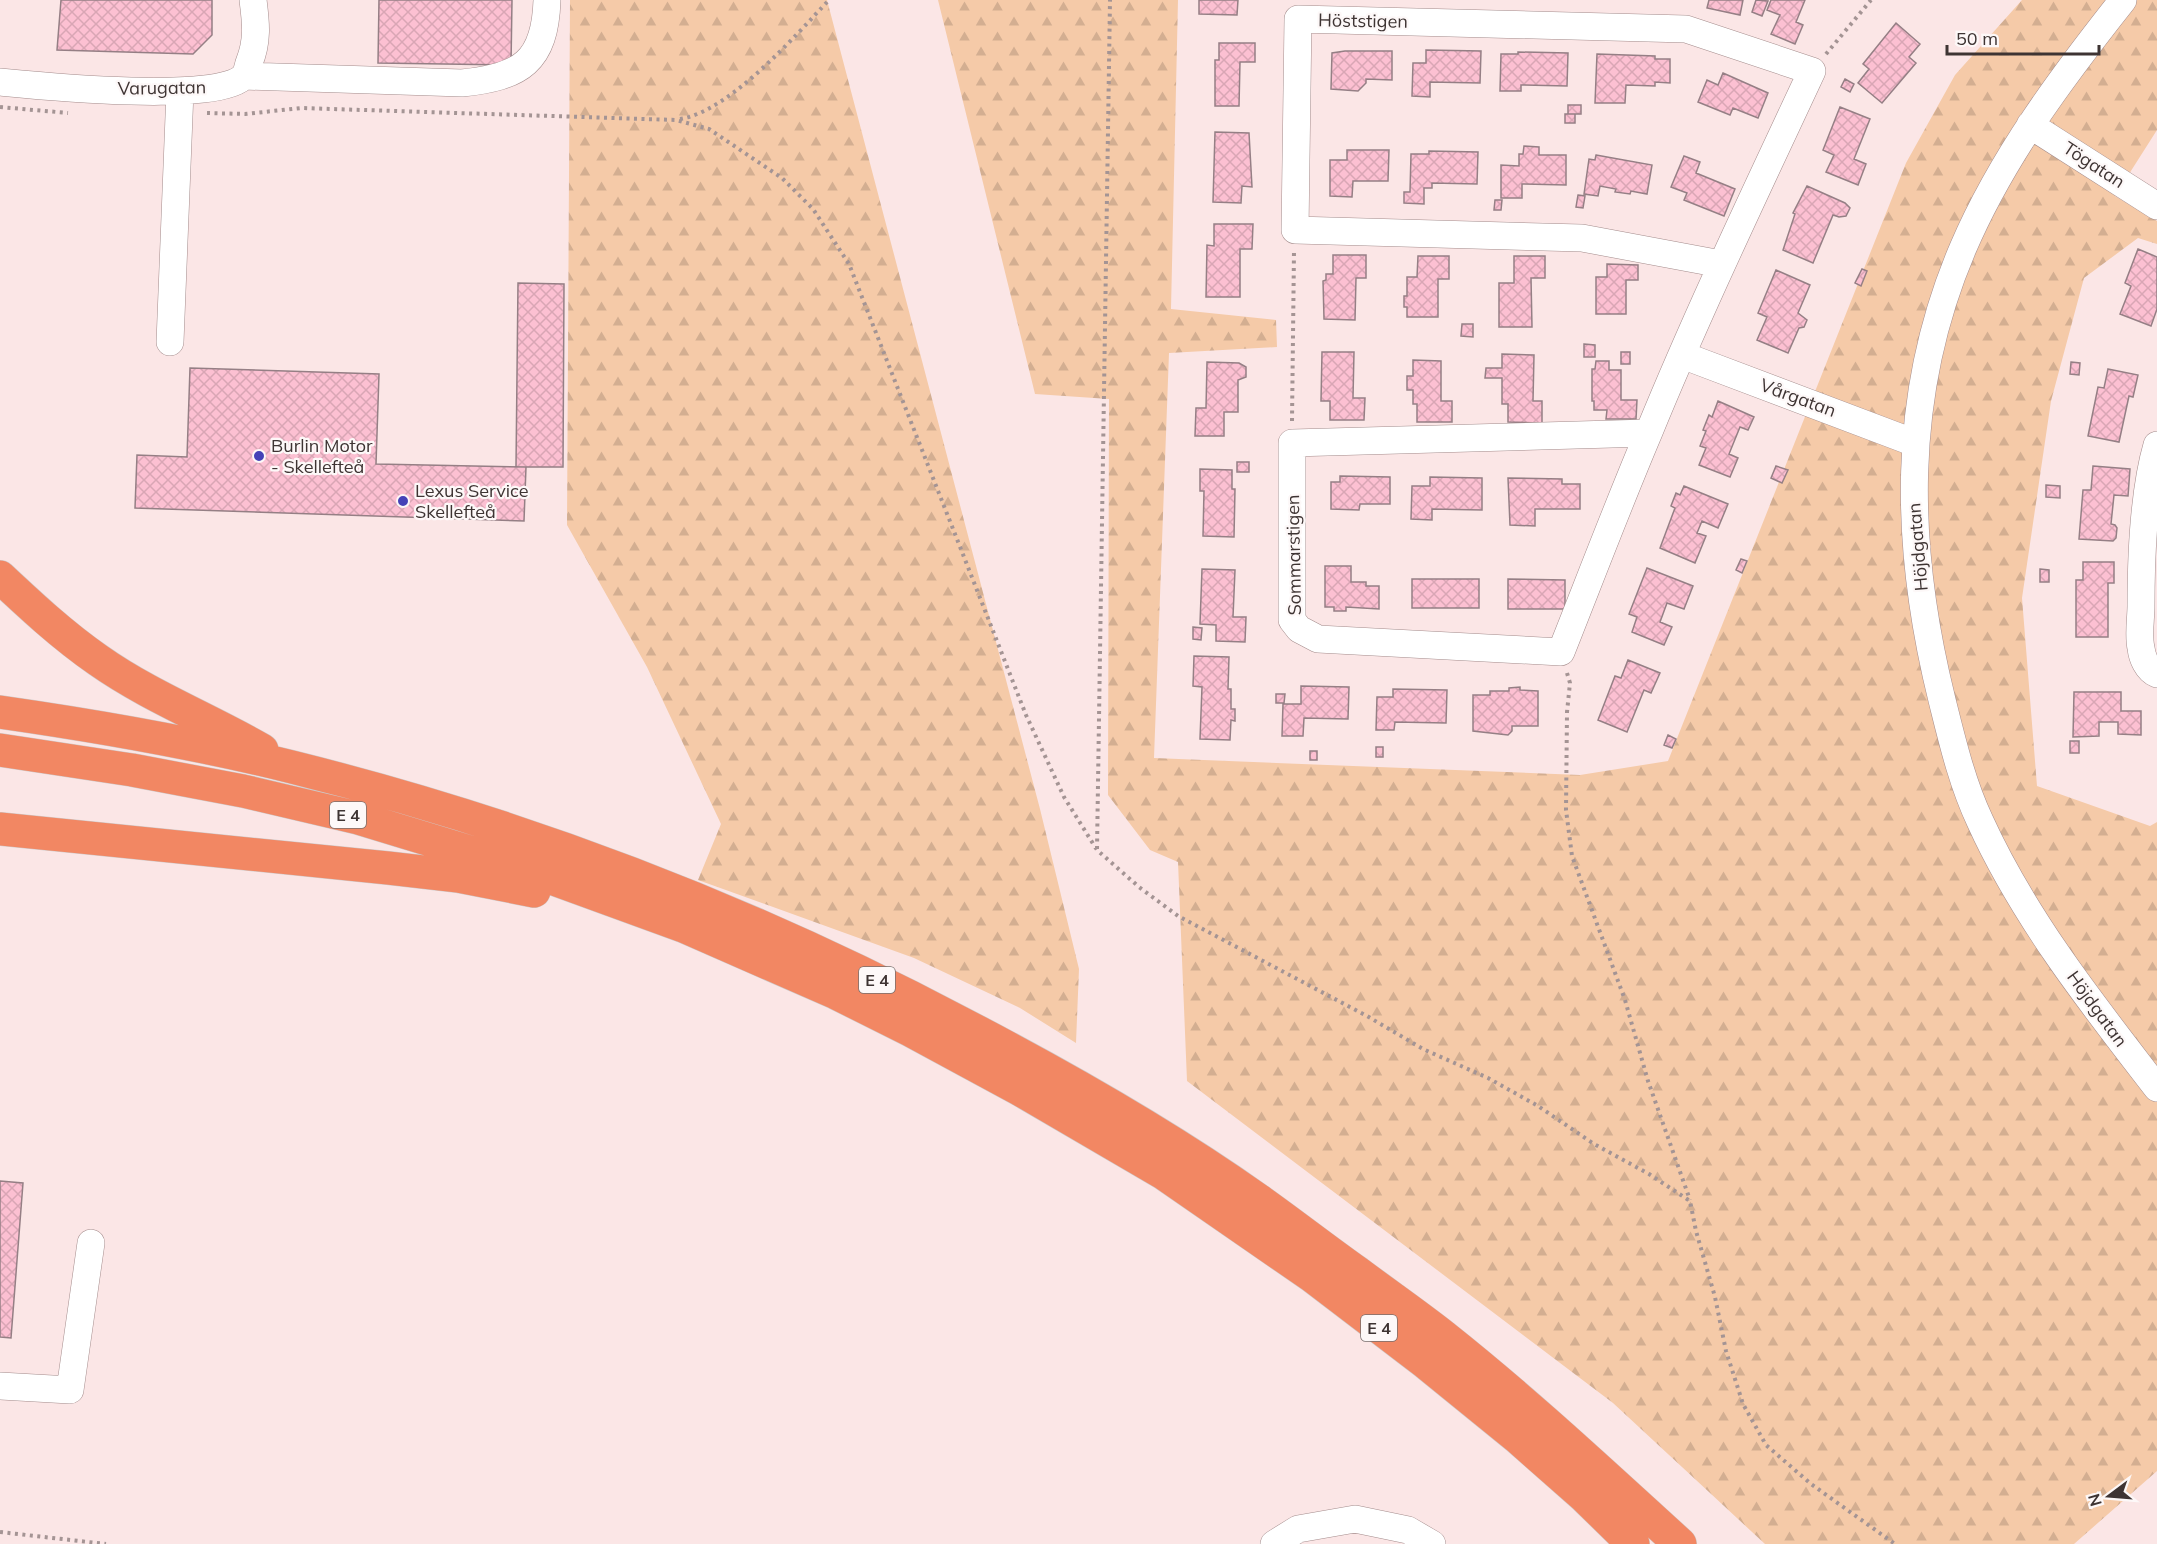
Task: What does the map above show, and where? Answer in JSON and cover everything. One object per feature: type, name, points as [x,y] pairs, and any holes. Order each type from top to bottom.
[{"type":"highway","points":[[0,577],[51,625],[99,661],[290,766]]},
{"type":"highway","name":"E 4","points":[[0,712],[111,730],[290,766],[494,825],[587,856],[697,899],[800,942],[932,1007],[1040,1064],[1179,1147],[1256,1199],[1442,1335],[1543,1419],[1680,1544]]},
{"type":"highway","name":"E 4","points":[[0,750],[176,778],[358,818],[532,871],[683,926],[836,993],[1019,1089],[1163,1173],[1312,1276],[1426,1363],[1517,1437],[1585,1497],[1633,1544]]},
{"type":"highway","points":[[0,829],[459,876],[683,926]]},
{"type":"street","points":[[253,0],[257,29],[253,53],[244,76],[462,83],[492,79],[521,67],[537,50],[545,30],[547,0]]},
{"type":"street","name":"Höjdgatan","points":[[2123,0],[2077,58],[2030,125],[1993,187],[1968,238],[1940,308],[1923,376],[1915,443],[1914,519],[1923,605],[1935,670],[1952,742],[1979,819],[2011,881],[2051,944],[2107,1024],[2157,1088]]},
{"type":"street","name":"Höststigen","points":[[1294,230],[1298,19],[1686,29],[1812,71]]},
{"type":"street","points":[[1561,652],[1648,433],[1721,264],[1812,71]]},
{"type":"street","name":"Varugatan","points":[[0,82],[180,102],[244,76]]},
{"type":"street","points":[[171,342],[180,102]]},
{"type":"street","name":"Tögatan","points":[[2030,125],[2157,206]]},
{"type":"street","points":[[1294,230],[1582,238],[1721,264]]},
{"type":"street","name":"Vårgatan","points":[[1682,355],[1915,443]]},
{"type":"street","points":[[1292,443],[1648,433]]},
{"type":"street","name":"Sommarstigen","points":[[1292,443],[1292,620],[1299,629],[1318,639],[1561,652]]},
{"type":"street","points":[[2157,445],[2146,514],[2141,569],[2140,646],[2145,661],[2152,672],[2157,674]]},
{"type":"street","points":[[0,1386],[70,1390],[91,1243]]},
{"type":"street","points":[[1274,1544],[1298,1529],[1354,1519],[1408,1530],[1432,1544]]},
{"type":"path","points":[[676,120],[692,116],[722,101],[772,60],[829,0]]},
{"type":"path","points":[[1097,850],[1110,0]]},
{"type":"path","points":[[1812,71],[1871,0]]},
{"type":"path","points":[[180,102],[245,114],[301,108],[676,120],[709,129],[782,178],[813,209],[849,264],[1026,715],[1064,797],[1097,850],[1139,887],[1179,916],[1367,1016],[1423,1049],[1488,1078],[1538,1106],[1594,1144],[1649,1174],[1690,1201]]},
{"type":"path","points":[[0,107],[76,113]]},
{"type":"path","points":[[1292,443],[1294,230]]},
{"type":"path","points":[[1561,652],[1570,683],[1567,712],[1566,810],[1572,856],[1625,1000],[1648,1081],[1690,1201],[1715,1297],[1726,1351],[1743,1404],[1766,1445],[1811,1484],[1895,1544]]},
{"type":"path","points":[[0,1532],[106,1544]]},
{"type":"green space","points":[[570,0],[827,0],[1040,809],[1079,969],[1076,1043],[1020,1008],[914,958],[698,880],[721,824],[647,667],[567,525]]},
{"type":"green space","points":[[938,0],[1178,0],[1171,309],[1276,320],[1277,347],[1169,353],[1154,758],[1580,775],[1668,761],[1906,163],[1955,75],[2022,0],[2157,0],[2157,130],[2115,196],[2157,221],[2157,244],[2138,238],[2084,278],[2051,401],[2022,598],[2037,786],[2150,826],[2157,822],[2157,1471],[2074,1544],[1765,1544],[1613,1403],[1187,1081],[1178,862],[1150,850],[1108,795],[1109,399],[1035,394]]},
{"type":"building","points":[[61,0],[212,0],[212,35],[193,54],[57,50]]},
{"type":"building","points":[[379,0],[512,0],[511,65],[378,63]]},
{"type":"building","points":[[1199,0],[1238,0],[1237,15],[1199,14]]},
{"type":"building","points":[[1709,0],[1743,0],[1740,15],[1707,8]]},
{"type":"building","points":[[1756,0],[1768,1],[1762,16],[1752,12]]},
{"type":"building","points":[[1771,0],[1805,0],[1796,22],[1803,25],[1795,44],[1771,34],[1780,15],[1767,10]]},
{"type":"building","points":[[1896,23],[1920,44],[1909,57],[1916,63],[1882,103],[1858,83],[1869,69],[1863,64]]},
{"type":"building","points":[[1219,43],[1255,43],[1255,62],[1240,62],[1239,106],[1215,106],[1215,60],[1219,60]]},
{"type":"building","points":[[1426,50],[1481,51],[1480,83],[1430,82],[1430,97],[1412,96],[1413,63],[1426,63]]},
{"type":"building","points":[[1392,51],[1392,80],[1366,79],[1366,83],[1358,91],[1331,89],[1332,53]]},
{"type":"building","points":[[1518,52],[1568,53],[1567,86],[1521,85],[1521,91],[1500,91],[1501,54],[1518,54]]},
{"type":"building","points":[[1597,54],[1655,56],[1655,59],[1670,59],[1670,83],[1655,82],[1655,86],[1626,85],[1625,103],[1595,103]]},
{"type":"building","points":[[1723,73],[1768,93],[1758,118],[1733,108],[1730,115],[1698,102],[1707,80],[1718,85]]},
{"type":"building","points":[[1845,79],[1854,84],[1850,92],[1841,87]]},
{"type":"building","points":[[1568,105],[1581,105],[1581,114],[1568,114]]},
{"type":"building","points":[[1840,107],[1870,119],[1854,159],[1866,164],[1858,185],[1826,172],[1834,155],[1823,150]]},
{"type":"building","points":[[1565,114],[1575,114],[1575,123],[1565,123]]},
{"type":"building","points":[[1215,132],[1249,133],[1252,187],[1242,186],[1241,203],[1213,202]]},
{"type":"building","points":[[1524,146],[1539,147],[1539,155],[1566,155],[1566,185],[1522,184],[1522,198],[1501,198],[1501,165],[1519,166],[1519,154],[1523,154]]},
{"type":"building","points":[[1347,150],[1389,150],[1388,181],[1353,181],[1352,197],[1330,196],[1330,160],[1347,160]]},
{"type":"building","points":[[1429,151],[1478,152],[1477,184],[1432,183],[1432,188],[1424,188],[1424,204],[1404,203],[1404,192],[1410,192],[1411,154],[1429,154]]},
{"type":"building","points":[[1596,155],[1652,165],[1647,194],[1631,191],[1630,194],[1615,192],[1616,189],[1600,186],[1598,196],[1584,194],[1589,159],[1595,160]]},
{"type":"building","points":[[1684,156],[1700,162],[1696,173],[1735,189],[1724,216],[1684,200],[1687,193],[1671,187]]},
{"type":"building","points":[[1807,186],[1845,203],[1850,208],[1846,216],[1833,215],[1813,263],[1783,250],[1795,214],[1793,213]]},
{"type":"building","points":[[1578,195],[1585,196],[1583,208],[1576,207]]},
{"type":"building","points":[[1495,200],[1502,200],[1501,210],[1494,210]]},
{"type":"building","points":[[1214,224],[1253,224],[1252,249],[1240,249],[1240,297],[1206,297],[1207,245],[1214,246]]},
{"type":"building","points":[[2138,249],[2157,257],[2157,309],[2151,326],[2120,314],[2131,286],[2125,283]]},
{"type":"building","points":[[1333,255],[1366,255],[1366,278],[1356,278],[1355,320],[1324,319],[1323,281],[1326,280],[1326,274],[1333,274]]},
{"type":"building","points":[[1418,256],[1449,256],[1449,279],[1438,279],[1438,317],[1407,317],[1404,296],[1407,296],[1407,277],[1417,277]]},
{"type":"building","points":[[1514,256],[1545,256],[1545,278],[1531,278],[1532,327],[1499,327],[1499,283],[1514,283]]},
{"type":"building","points":[[1607,264],[1638,265],[1638,280],[1626,280],[1626,314],[1596,314],[1596,277],[1607,277]]},
{"type":"building","points":[[1862,269],[1867,271],[1861,286],[1855,283]]},
{"type":"building","points":[[1776,270],[1810,285],[1798,313],[1807,320],[1804,327],[1799,328],[1788,353],[1757,340],[1767,317],[1758,313]]},
{"type":"building","points":[[518,283],[564,284],[563,467],[516,467]]},
{"type":"building","points":[[1462,324],[1473,324],[1473,337],[1461,336]]},
{"type":"building","points":[[1584,344],[1595,345],[1595,357],[1584,357]]},
{"type":"building","points":[[1322,352],[1354,352],[1353,398],[1365,398],[1364,420],[1330,420],[1330,401],[1321,401]]},
{"type":"building","points":[[1621,352],[1630,352],[1630,364],[1621,364]]},
{"type":"building","points":[[1502,354],[1534,355],[1533,401],[1542,401],[1542,423],[1508,422],[1508,404],[1502,404],[1502,378],[1485,378],[1486,368],[1502,368]]},
{"type":"building","points":[[1413,360],[1441,361],[1441,401],[1452,401],[1452,422],[1417,422],[1417,404],[1413,404],[1413,390],[1407,390],[1407,376],[1413,376]]},
{"type":"building","points":[[1596,361],[1609,361],[1609,370],[1621,370],[1621,400],[1637,400],[1636,419],[1606,419],[1607,410],[1594,410],[1592,369],[1595,369]]},
{"type":"building","points":[[1207,362],[1239,363],[1246,367],[1246,377],[1238,380],[1238,412],[1224,412],[1224,436],[1195,436],[1196,408],[1206,408]]},
{"type":"building","points":[[2071,362],[2080,363],[2079,375],[2070,374]]},
{"type":"building","points":[[190,368],[379,374],[376,464],[526,467],[524,521],[135,508],[137,455],[187,457]]},
{"type":"building","points":[[2108,369],[2138,375],[2133,397],[2129,396],[2119,442],[2088,436],[2098,387],[2104,388]]},
{"type":"building","points":[[1718,401],[1754,417],[1748,430],[1740,427],[1729,454],[1738,458],[1730,477],[1699,465],[1706,448],[1700,446],[1706,431],[1703,430],[1709,415],[1712,417]]},
{"type":"building","points":[[1237,462],[1249,462],[1249,472],[1237,472]]},
{"type":"building","points":[[1776,466],[1788,470],[1782,483],[1771,478]]},
{"type":"building","points":[[2093,466],[2130,469],[2128,496],[2114,495],[2111,524],[2117,528],[2116,538],[2113,541],[2079,539],[2083,490],[2091,490]]},
{"type":"building","points":[[1200,469],[1232,470],[1232,489],[1235,489],[1234,537],[1203,536],[1204,491],[1200,491]]},
{"type":"building","points":[[1340,476],[1390,477],[1390,504],[1360,504],[1359,510],[1331,509],[1331,482],[1340,482]]},
{"type":"building","points":[[1430,477],[1482,478],[1482,510],[1432,509],[1432,520],[1411,519],[1412,486],[1430,486]]},
{"type":"building","points":[[1508,478],[1562,479],[1562,484],[1580,484],[1580,509],[1535,509],[1535,526],[1510,525]]},
{"type":"building","points":[[2046,485],[2060,486],[2060,498],[2046,497]]},
{"type":"building","points":[[1684,486],[1728,504],[1718,528],[1702,521],[1697,533],[1706,536],[1695,563],[1660,548],[1675,508],[1671,506],[1676,493],[1680,495]]},
{"type":"building","points":[[1741,559],[1747,561],[1742,573],[1736,570]]},
{"type":"building","points":[[2083,562],[2114,562],[2114,583],[2108,583],[2108,637],[2076,637],[2076,580],[2083,580]]},
{"type":"building","points":[[1325,566],[1351,566],[1351,582],[1366,582],[1366,586],[1379,586],[1379,609],[1346,607],[1346,611],[1334,611],[1334,607],[1325,607]]},
{"type":"building","points":[[1647,568],[1693,586],[1684,609],[1667,603],[1660,622],[1672,627],[1664,645],[1632,632],[1637,617],[1629,614]]},
{"type":"building","points":[[1202,569],[1235,570],[1233,617],[1246,617],[1245,642],[1216,641],[1216,625],[1200,624]]},
{"type":"building","points":[[2040,569],[2049,570],[2049,582],[2040,582]]},
{"type":"building","points":[[1412,579],[1479,579],[1479,608],[1412,608]]},
{"type":"building","points":[[1508,579],[1565,580],[1565,609],[1508,609]]},
{"type":"building","points":[[1193,627],[1202,628],[1201,640],[1193,639]]},
{"type":"building","points":[[1194,656],[1229,657],[1228,689],[1231,689],[1231,709],[1235,709],[1235,721],[1231,720],[1230,740],[1200,739],[1202,687],[1193,686]]},
{"type":"building","points":[[1628,660],[1660,673],[1651,693],[1644,690],[1627,732],[1598,720],[1615,676],[1621,678]]},
{"type":"building","points":[[1301,686],[1349,687],[1348,719],[1304,718],[1303,736],[1282,736],[1283,704],[1301,704]]},
{"type":"building","points":[[1520,687],[1520,690],[1538,691],[1538,726],[1512,726],[1512,731],[1508,735],[1473,731],[1473,695],[1490,695],[1490,691],[1509,691],[1509,688]]},
{"type":"building","points":[[1393,689],[1447,690],[1446,723],[1395,722],[1394,730],[1376,730],[1377,697],[1393,697]]},
{"type":"building","points":[[2074,692],[2121,692],[2121,711],[2141,711],[2141,735],[2118,734],[2118,722],[2099,722],[2099,736],[2073,737]]},
{"type":"building","points":[[1276,694],[1285,694],[1284,703],[1276,703]]},
{"type":"building","points":[[1668,735],[1676,739],[1672,748],[1664,745]]},
{"type":"building","points":[[2070,741],[2079,741],[2079,753],[2070,753]]},
{"type":"building","points":[[1376,747],[1383,747],[1383,757],[1376,757]]},
{"type":"building","points":[[1310,751],[1317,751],[1317,760],[1310,760]]},
{"type":"building","points":[[0,1181],[23,1183],[11,1338],[0,1337]]},
{"type":"place","name":"Burlin Motor - Skellefteå","points":[[259,456]]},
{"type":"place","name":"Lexus Service Skellefteå","points":[[403,501]]}]
